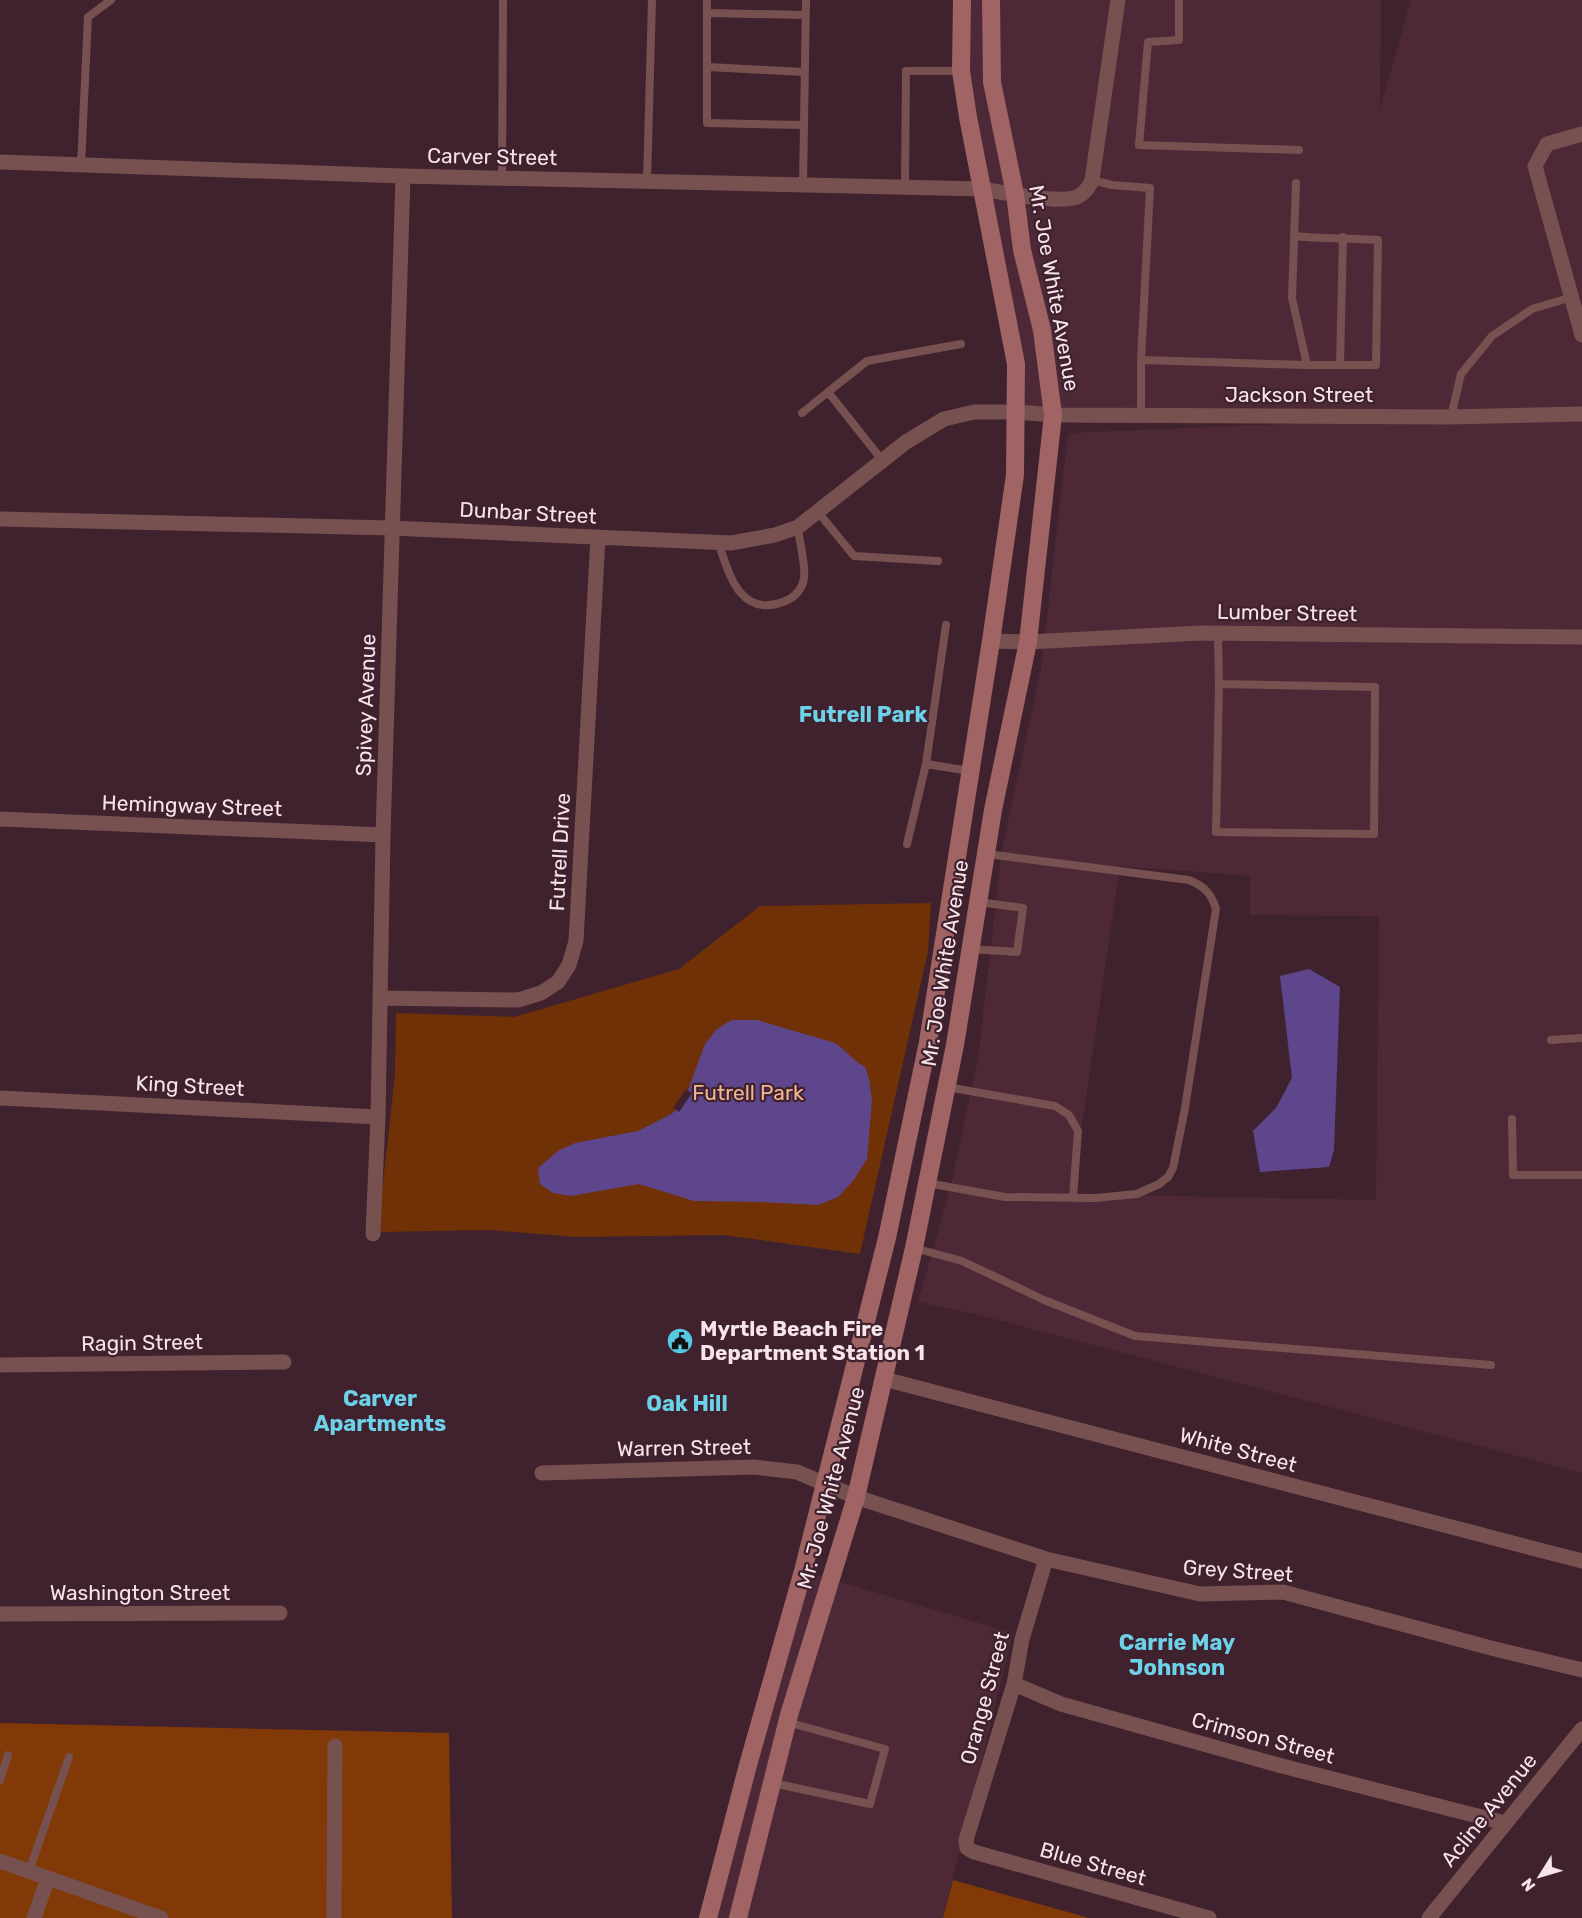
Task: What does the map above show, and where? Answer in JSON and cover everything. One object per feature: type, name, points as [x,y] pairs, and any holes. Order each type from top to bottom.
[{"type":"main road","name":"Mr. Joe White Avenue","points":[[708,1918],[748,1765],[803,1571],[887,1238],[924,1061],[1015,475],[1016,364],[961,71],[962,0]]},
{"type":"main road","name":"Mr. Joe White Avenue","points":[[738,1918],[787,1722],[856,1497],[914,1248],[956,1045],[993,810],[1028,642],[1053,415],[1042,330],[1022,249],[1015,194],[992,82],[991,0]]},
{"type":"street","points":[[1092,180],[1118,0]]},
{"type":"street","points":[[1582,134],[1547,144],[1535,166],[1582,335]]},
{"type":"street","name":"Carver Street","points":[[0,162],[502,179],[983,189],[1061,199],[1076,197],[1088,189],[1092,180]]},
{"type":"street","name":"Spivey Avenue","points":[[373,1234],[403,176]]},
{"type":"street","name":"Dunbar Street","points":[[0,519],[392,528],[731,543],[775,535],[798,527],[906,442],[944,419],[974,412],[1016,412]]},
{"type":"street","name":"Jackson Street","points":[[1016,412],[1053,415],[1451,417],[1582,414]]},
{"type":"street","name":"Futrell Drive","points":[[380,998],[518,1000],[541,993],[558,982],[569,965],[576,941],[598,537]]},
{"type":"street","name":"Lumber Street","points":[[991,641],[1028,642],[1218,634],[1582,638]]},
{"type":"street","name":"Hemingway Street","points":[[0,819],[383,835]]},
{"type":"street","name":"King Street","points":[[0,1098],[378,1117]]},
{"type":"street","name":"Ragin Street","points":[[0,1365],[284,1362]]},
{"type":"street","name":"White Street","points":[[884,1379],[1582,1561]]},
{"type":"street","name":"Warren Street","points":[[542,1473],[754,1467],[797,1472],[825,1484]]},
{"type":"street","name":"Grey Street","points":[[825,1484],[856,1497],[1046,1558],[1200,1594],[1283,1592],[1582,1670]]},
{"type":"street","name":"Orange Street","points":[[967,1848],[966,1840],[1014,1684],[1022,1638],[1046,1558]]},
{"type":"street","name":"Washington Street","points":[[0,1614],[280,1613]]},
{"type":"street","name":"Crimson Street","points":[[1014,1684],[1072,1707],[1282,1766],[1505,1823]]},
{"type":"street","name":"Acline Avenue","points":[[1429,1918],[1582,1729]]},
{"type":"street","points":[[334,1918],[335,1746]]},
{"type":"street","name":"Blue Street","points":[[967,1848],[974,1852],[1209,1918]]},
{"type":"street","points":[[0,1861],[161,1918]]},
{"type":"street","points":[[34,1918],[48,1878]]},
{"type":"lane","points":[[81,165],[88,17],[111,0]]},
{"type":"lane","points":[[502,0],[502,179]]},
{"type":"lane","points":[[647,182],[652,0]]},
{"type":"lane","points":[[708,0],[706,123],[804,125]]},
{"type":"lane","points":[[802,186],[806,0]]},
{"type":"lane","points":[[1179,0],[1179,40],[1148,42],[1139,145],[1299,150]]},
{"type":"lane","points":[[709,13],[806,15]]},
{"type":"lane","points":[[708,67],[804,72]]},
{"type":"lane","points":[[905,188],[906,71],[961,71]]},
{"type":"lane","points":[[1092,180],[1112,185],[1150,188],[1141,360],[1141,415]]},
{"type":"lane","points":[[1296,183],[1292,298],[1306,365]]},
{"type":"lane","points":[[1141,360],[1376,365],[1378,240],[1294,236]]},
{"type":"lane","points":[[1340,364],[1342,237]]},
{"type":"lane","points":[[1451,417],[1461,374],[1492,336],[1533,309],[1572,297]]},
{"type":"lane","points":[[802,412],[867,361],[961,344]]},
{"type":"lane","points":[[828,392],[882,460]]},
{"type":"lane","points":[[818,512],[854,556],[938,561]]},
{"type":"lane","points":[[718,542],[732,582],[742,596],[763,605],[778,603],[791,599],[800,590],[804,577],[798,527]]},
{"type":"lane","points":[[907,844],[926,764],[946,626]]},
{"type":"lane","points":[[1218,634],[1220,684],[1216,832],[1374,834],[1375,687],[1220,684]]},
{"type":"lane","points":[[926,764],[970,771]]},
{"type":"lane","points":[[927,1183],[1005,1197],[1095,1198],[1137,1194],[1159,1184],[1168,1177],[1173,1168],[1185,1107],[1216,909],[1213,900],[1202,886],[1189,880],[986,854]]},
{"type":"lane","points":[[971,949],[1017,952],[1023,908],[978,902]]},
{"type":"lane","points":[[1551,1040],[1582,1038]]},
{"type":"lane","points":[[947,1087],[1055,1106],[1069,1115],[1078,1131],[1073,1198]]},
{"type":"lane","points":[[1512,1119],[1514,1175],[1582,1175]]},
{"type":"lane","points":[[914,1248],[962,1261],[1044,1300],[1135,1336],[1491,1365]]},
{"type":"lane","points":[[772,1783],[870,1804],[885,1749],[787,1722]]},
{"type":"lane","points":[[0,1780],[9,1755]]},
{"type":"lane","points":[[29,1871],[69,1757]]},
{"type":"shaded area","points":[[962,0],[1381,0],[1380,109],[1411,0],[1582,0],[1582,1473],[975,1314],[918,1302],[950,1189],[978,1059],[1002,849],[1041,669],[1068,433],[1429,418],[1016,412],[968,117]],"holes":[[[1120,866],[1250,876],[1250,915],[1379,916],[1376,1200],[1072,1194]]]},
{"type":"shaded area","points":[[1309,969],[1340,987],[1334,1150],[1329,1167],[1260,1172],[1253,1131],[1276,1108],[1292,1078],[1280,976]]},
{"type":"shaded area","points":[[731,1020],[757,1020],[835,1043],[865,1067],[872,1100],[867,1159],[853,1181],[838,1197],[818,1205],[694,1201],[639,1184],[571,1196],[553,1193],[540,1184],[538,1168],[558,1151],[575,1143],[638,1131],[673,1113],[688,1090],[705,1044],[716,1030]]},
{"type":"shaded area","points":[[803,1571],[1013,1633],[943,1918],[708,1918]]},
{"type":"shaded area","points":[[0,1723],[449,1733],[452,1918],[0,1918]]},
{"type":"shaded area","points":[[953,1880],[1089,1918],[943,1918]]},
{"type":"green space","name":"Futrell Park","points":[[931,903],[928,951],[860,1254],[724,1235],[575,1237],[488,1230],[381,1232],[380,1211],[395,1075],[396,1013],[514,1017],[679,969],[760,906]]},
{"type":"pier","points":[[686,1089],[692,1093],[679,1112],[673,1108]]},
{"type":"place","name":"Myrtle Beach Fire Department Station 1","points":[[680,1341]]},
{"type":"district","name":"Futrell Park","points":[[863,714]]},
{"type":"district","name":"Oak Hill","points":[[687,1403]]},
{"type":"district","name":"Carver Apartments","points":[[380,1410]]},
{"type":"district","name":"Carrie May Johnson","points":[[1177,1655]]}]
